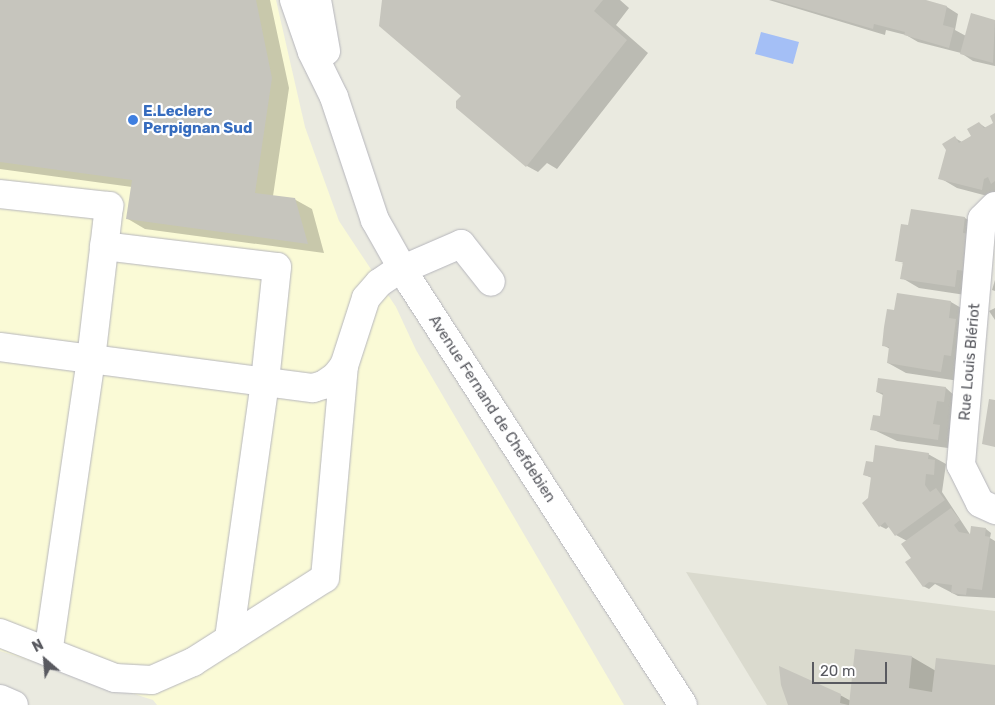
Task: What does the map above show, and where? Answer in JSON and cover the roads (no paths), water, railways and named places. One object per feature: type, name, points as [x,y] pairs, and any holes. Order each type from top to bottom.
[{"type":"street","name":"Avenue Fernand de Chefdebien","points":[[294,0],[312,52],[334,97],[375,220],[403,269],[683,705]]},
{"type":"street","name":"Avenue Fernand de Chefdebien","points":[[317,0],[334,97]]},
{"type":"street","points":[[0,194],[109,206],[90,359],[48,652]]},
{"type":"street","name":"Rue Louis Blériot","points":[[995,206],[982,219],[961,465],[980,503],[995,510]]},
{"type":"street","points":[[0,633],[115,678],[152,680],[192,662],[325,578],[344,366],[366,298],[379,283],[403,269],[461,244],[491,282]]},
{"type":"street","points":[[104,246],[161,255],[277,267],[265,382],[229,639]]},
{"type":"street","points":[[0,347],[313,388],[323,385],[335,377],[344,366]]},
{"type":"street","points":[[0,699],[14,705]]},
{"type":"water","points":[[761,32],[799,42],[793,64],[755,54]]},
{"type":"place","name":"E.Leclerc Perpignan Sud","points":[[133,120]]}]
